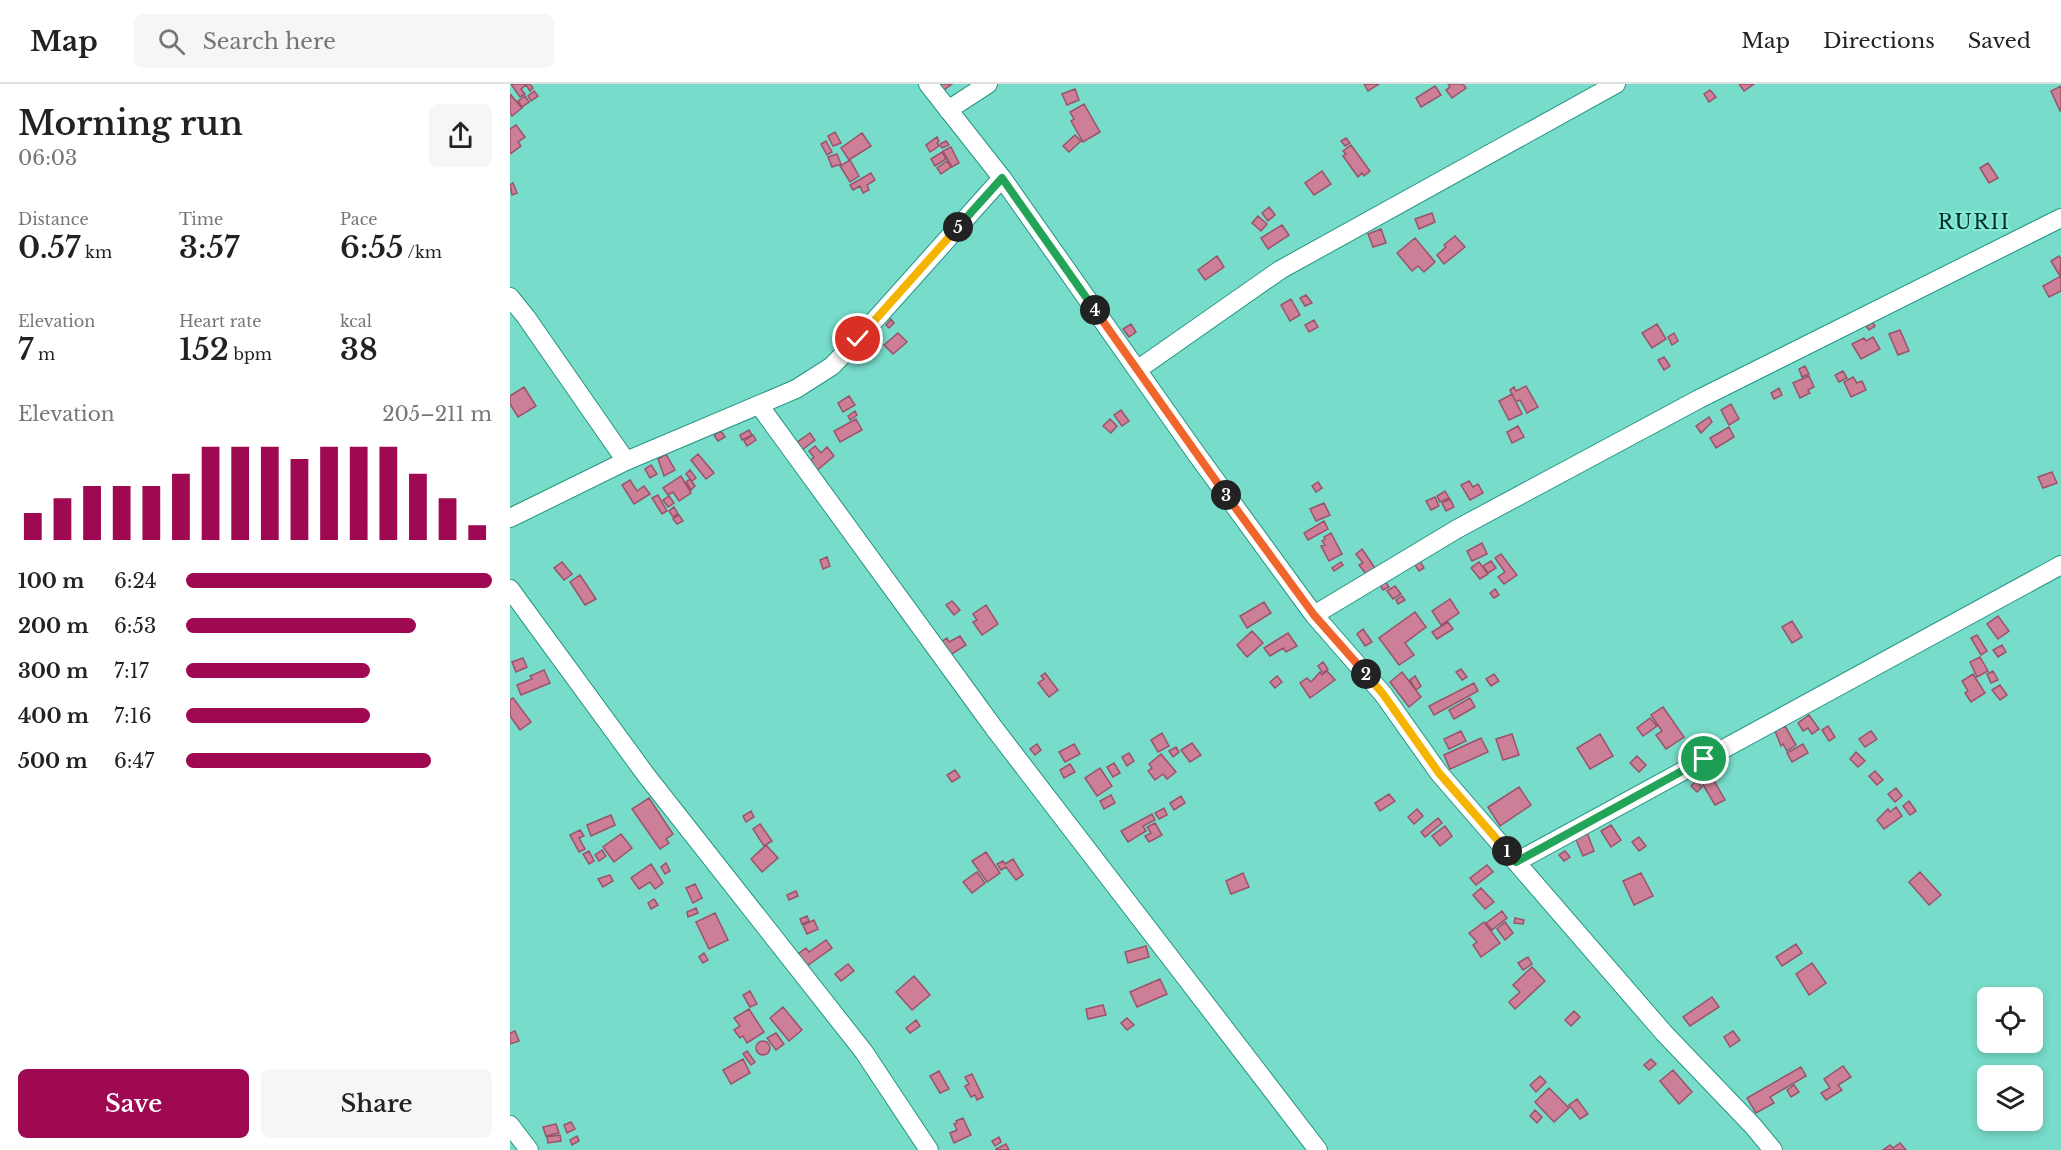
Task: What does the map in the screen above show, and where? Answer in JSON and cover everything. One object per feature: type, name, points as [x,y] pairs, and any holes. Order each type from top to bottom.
[{"type":"street","points":[[928,84],[1002,178],[1314,615],[1383,694],[1439,773],[1665,1033],[1773,1150]]},
{"type":"street","points":[[948,110],[988,84]]},
{"type":"street","points":[[1137,370],[1280,270],[1616,84]]},
{"type":"street","points":[[510,518],[626,461],[796,389],[832,366],[1002,178]]},
{"type":"street","points":[[1314,615],[1457,529],[1700,399],[2061,218]]},
{"type":"street","points":[[510,297],[626,461]]},
{"type":"street","points":[[759,405],[994,728],[1318,1150]]},
{"type":"street","points":[[1516,862],[2061,565]]},
{"type":"street","points":[[510,589],[646,775],[864,1052],[929,1150]]},
{"type":"street","points":[[510,1125],[530,1150]]},
{"type":"building","points":[[511,84],[530,84],[533,88],[530,91],[526,85],[521,89],[525,94],[520,97]]},
{"type":"building","points":[[939,84],[952,84],[944,90]]},
{"type":"building","points":[[1364,84],[1379,84],[1368,91]]},
{"type":"building","points":[[1448,84],[1463,84],[1466,88],[1452,98],[1446,90],[1450,87]]},
{"type":"building","points":[[1739,84],[1754,84],[1744,91]]},
{"type":"building","points":[[1435,86],[1441,95],[1421,107],[1416,98]]},
{"type":"building","points":[[2061,86],[2061,110],[2060,111],[2051,91]]},
{"type":"building","points":[[1075,89],[1079,100],[1067,105],[1062,94]]},
{"type":"building","points":[[1710,90],[1716,97],[1709,102],[1704,94]]},
{"type":"building","points":[[534,91],[538,96],[531,101],[528,96]]},
{"type":"building","points":[[510,94],[522,108],[512,116],[510,113]]},
{"type":"building","points":[[525,96],[529,102],[522,107],[518,101]]},
{"type":"building","points":[[1084,104],[1100,132],[1083,142],[1071,121],[1074,119],[1070,112]]},
{"type":"building","points":[[516,125],[525,137],[518,142],[521,146],[510,154],[510,129]]},
{"type":"building","points":[[835,132],[841,143],[833,146],[828,136]]},
{"type":"building","points":[[862,133],[871,146],[849,160],[841,148]]},
{"type":"building","points":[[1075,135],[1081,141],[1069,152],[1063,146]]},
{"type":"building","points":[[937,137],[939,146],[930,152],[926,145]]},
{"type":"building","points":[[1346,138],[1350,143],[1345,146],[1341,141]]},
{"type":"building","points":[[826,141],[832,152],[827,155],[821,144]]},
{"type":"building","points":[[946,141],[949,145],[942,148],[940,144]]},
{"type":"building","points":[[1351,145],[1370,171],[1364,176],[1362,173],[1358,177],[1343,156],[1346,154],[1343,151]]},
{"type":"building","points":[[951,147],[959,163],[952,167],[943,151]]},
{"type":"building","points":[[942,152],[946,159],[935,166],[931,159]]},
{"type":"building","points":[[837,154],[841,164],[832,167],[828,157]]},
{"type":"building","points":[[850,160],[859,176],[850,182],[840,166]]},
{"type":"building","points":[[947,161],[951,167],[941,174],[937,168]]},
{"type":"building","points":[[1988,163],[1998,178],[1989,183],[1980,168]]},
{"type":"building","points":[[1322,171],[1331,184],[1314,195],[1305,183]]},
{"type":"building","points":[[871,173],[875,180],[867,185],[869,190],[863,193],[860,186],[853,190],[850,185]]},
{"type":"building","points":[[513,183],[517,193],[512,195],[510,185]]},
{"type":"building","points":[[1269,207],[1275,215],[1268,221],[1262,213]]},
{"type":"building","points":[[1432,213],[1435,222],[1419,229],[1415,219]]},
{"type":"building","points":[[1258,216],[1267,224],[1261,231],[1252,223]]},
{"type":"building","points":[[1282,225],[1289,235],[1268,249],[1261,238]]},
{"type":"building","points":[[1381,229],[1386,243],[1373,247],[1368,234]]},
{"type":"building","points":[[1455,236],[1465,247],[1444,264],[1437,255]]},
{"type":"building","points":[[1415,238],[1435,262],[1424,272],[1418,266],[1412,271],[1397,253]]},
{"type":"building","points":[[1217,256],[1224,267],[1205,280],[1198,270]]},
{"type":"building","points":[[2059,256],[2061,259],[2060,276],[2051,261]]},
{"type":"building","points":[[2061,276],[2061,291],[2049,297],[2043,286]]},
{"type":"building","points":[[1306,295],[1312,303],[1305,306],[1300,298]]},
{"type":"building","points":[[1291,299],[1300,315],[1290,321],[1281,305]]},
{"type":"building","points":[[1868,316],[1875,326],[1869,330],[1862,320]]},
{"type":"building","points":[[891,319],[894,323],[889,328],[886,325]]},
{"type":"building","points":[[1314,320],[1318,327],[1309,332],[1305,325]]},
{"type":"building","points":[[1131,324],[1136,332],[1129,337],[1123,329]]},
{"type":"building","points":[[1657,324],[1666,339],[1652,348],[1642,333]]},
{"type":"building","points":[[1900,330],[1909,351],[1898,355],[1889,334]]},
{"type":"building","points":[[898,333],[907,342],[893,354],[884,345]]},
{"type":"building","points":[[1674,333],[1678,341],[1672,345],[1668,337]]},
{"type":"building","points":[[1873,337],[1880,349],[1861,359],[1852,344],[1864,338],[1866,341]]},
{"type":"building","points":[[1664,357],[1670,366],[1664,370],[1658,360]]},
{"type":"building","points":[[1805,366],[1809,374],[1802,377],[1799,369]]},
{"type":"building","points":[[1843,371],[1847,378],[1839,382],[1835,375]]},
{"type":"building","points":[[1809,376],[1814,387],[1808,390],[1810,393],[1800,398],[1793,383]]},
{"type":"building","points":[[1853,377],[1857,383],[1862,381],[1866,390],[1851,397],[1844,382]]},
{"type":"building","points":[[1526,386],[1538,407],[1527,413],[1520,400],[1516,402],[1510,390],[1514,387],[1516,391]]},
{"type":"building","points":[[524,387],[536,406],[518,417],[510,404],[510,396]]},
{"type":"building","points":[[1779,388],[1782,395],[1774,399],[1771,393]]},
{"type":"building","points":[[1512,394],[1522,414],[1509,420],[1499,401]]},
{"type":"building","points":[[849,396],[855,405],[843,412],[838,403]]},
{"type":"building","points":[[1731,404],[1739,419],[1729,425],[1721,410]]},
{"type":"building","points":[[1121,410],[1129,421],[1122,426],[1114,415]]},
{"type":"building","points":[[855,411],[857,415],[850,420],[848,416]]},
{"type":"building","points":[[1709,417],[1712,422],[1701,433],[1696,426]]},
{"type":"building","points":[[856,419],[862,430],[840,442],[834,431]]},
{"type":"building","points":[[1110,419],[1117,426],[1111,433],[1103,426]]},
{"type":"building","points":[[1518,426],[1524,437],[1512,443],[1507,432]]},
{"type":"building","points":[[1729,427],[1734,437],[1716,448],[1710,438]]},
{"type":"building","points":[[749,430],[752,435],[742,440],[740,435]]},
{"type":"building","points":[[721,431],[725,437],[718,441],[714,435]]},
{"type":"building","points":[[810,433],[815,440],[802,450],[796,443]]},
{"type":"building","points":[[753,435],[756,440],[747,446],[744,441]]},
{"type":"building","points":[[815,446],[821,453],[827,447],[834,456],[814,473],[809,462],[814,457],[809,451]]},
{"type":"building","points":[[666,454],[675,470],[664,476],[658,459]]},
{"type":"building","points":[[698,454],[714,473],[706,479],[691,460]]},
{"type":"building","points":[[651,465],[657,474],[650,478],[645,469]]},
{"type":"building","points":[[690,470],[696,478],[692,481],[686,474]]},
{"type":"building","points":[[2052,472],[2057,483],[2043,488],[2038,477]]},
{"type":"building","points":[[681,476],[691,493],[679,501],[673,492],[668,495],[663,488]]},
{"type":"building","points":[[690,479],[695,486],[691,490],[686,482]]},
{"type":"building","points":[[630,480],[637,491],[644,486],[650,494],[634,504],[622,485]]},
{"type":"building","points":[[1469,481],[1473,487],[1478,484],[1483,493],[1470,500],[1461,485]]},
{"type":"building","points":[[1318,482],[1322,488],[1316,492],[1312,486]]},
{"type":"building","points":[[1445,491],[1449,498],[1440,502],[1437,496]]},
{"type":"building","points":[[658,495],[667,511],[662,514],[652,498]]},
{"type":"building","points":[[669,496],[674,503],[668,507],[663,500]]},
{"type":"building","points":[[1435,497],[1439,506],[1431,510],[1426,501]]},
{"type":"building","points":[[1450,499],[1454,507],[1446,511],[1442,503]]},
{"type":"building","points":[[1324,503],[1330,515],[1316,521],[1310,509]]},
{"type":"building","points":[[674,507],[678,514],[673,517],[669,511]]},
{"type":"building","points":[[679,515],[683,521],[677,524],[673,519]]},
{"type":"building","points":[[1324,521],[1328,529],[1308,540],[1304,533]]},
{"type":"building","points":[[1331,533],[1342,554],[1329,561],[1321,546],[1325,545],[1322,541],[1324,537]]},
{"type":"building","points":[[1482,543],[1487,554],[1472,561],[1467,551]]},
{"type":"building","points":[[1362,549],[1375,568],[1366,574],[1359,565],[1363,563],[1356,554]]},
{"type":"building","points":[[1501,554],[1517,575],[1504,584],[1498,577],[1505,572],[1495,558]]},
{"type":"building","points":[[827,557],[830,566],[823,569],[820,560]]},
{"type":"building","points":[[1420,561],[1424,568],[1419,571],[1415,565]]},
{"type":"building","points":[[1491,561],[1496,568],[1488,573],[1483,566]]},
{"type":"building","points":[[562,562],[572,574],[564,580],[554,568]]},
{"type":"building","points":[[1341,562],[1343,565],[1334,571],[1332,568]]},
{"type":"building","points":[[1479,562],[1488,574],[1480,579],[1471,568]]},
{"type":"building","points":[[580,575],[596,599],[585,605],[570,582]]},
{"type":"building","points":[[1385,581],[1389,587],[1383,590],[1380,585]]},
{"type":"building","points":[[1395,586],[1401,594],[1393,599],[1387,591]]},
{"type":"building","points":[[1495,589],[1499,595],[1494,598],[1490,593]]},
{"type":"building","points":[[1402,596],[1405,600],[1398,604],[1396,600]]},
{"type":"building","points":[[1450,599],[1459,613],[1441,625],[1432,611]]},
{"type":"building","points":[[952,601],[960,610],[954,615],[946,605]]},
{"type":"building","points":[[1264,602],[1271,613],[1247,628],[1240,616]]},
{"type":"building","points":[[986,605],[998,624],[982,635],[973,622],[977,620],[973,614]]},
{"type":"building","points":[[1415,612],[1426,627],[1405,643],[1414,655],[1399,665],[1379,638]]},
{"type":"building","points":[[1998,616],[2009,631],[1998,639],[1987,624]]},
{"type":"building","points":[[1792,621],[1802,637],[1792,643],[1782,627]]},
{"type":"building","points":[[1448,622],[1453,629],[1437,639],[1432,632]]},
{"type":"building","points":[[1363,629],[1372,642],[1365,646],[1357,634]]},
{"type":"building","points":[[1252,631],[1263,643],[1247,657],[1237,645]]},
{"type":"building","points":[[1288,633],[1297,646],[1286,652],[1283,648],[1270,656],[1264,648]]},
{"type":"building","points":[[1977,635],[1987,651],[1981,655],[1971,638]]},
{"type":"building","points":[[960,636],[966,645],[947,657],[939,643],[947,638],[949,642]]},
{"type":"building","points":[[2002,645],[2006,652],[1998,657],[1993,650]]},
{"type":"building","points":[[1980,657],[1988,671],[1977,677],[1970,662]]},
{"type":"building","points":[[523,658],[527,667],[516,672],[512,662]]},
{"type":"building","points":[[1323,662],[1328,669],[1323,673],[1318,666]]},
{"type":"building","points":[[1461,669],[1467,677],[1462,680],[1456,672]]},
{"type":"building","points":[[544,670],[550,683],[521,695],[517,685],[532,679],[530,676]]},
{"type":"building","points":[[1327,671],[1335,680],[1310,698],[1300,683],[1307,678],[1311,682],[1320,672],[1322,675]]},
{"type":"building","points":[[1993,671],[1998,680],[1991,683],[1987,674]]},
{"type":"building","points":[[1402,672],[1421,697],[1409,707],[1390,682]]},
{"type":"building","points":[[1045,673],[1058,690],[1049,697],[1038,683],[1044,679],[1041,676]]},
{"type":"building","points":[[1494,674],[1499,681],[1491,686],[1486,679]]},
{"type":"building","points":[[1973,674],[1985,693],[1971,702],[1965,693],[1968,691],[1962,681]]},
{"type":"building","points":[[1277,676],[1282,682],[1275,688],[1270,682]]},
{"type":"building","points":[[1415,676],[1421,686],[1416,690],[1410,680]]},
{"type":"building","points":[[1474,683],[1478,691],[1434,715],[1429,706]]},
{"type":"building","points":[[2000,685],[2007,695],[2000,700],[1992,690]]},
{"type":"building","points":[[513,698],[531,722],[520,730],[510,716],[510,700]]},
{"type":"building","points":[[1470,698],[1475,707],[1454,719],[1449,710]]},
{"type":"building","points":[[1663,707],[1684,737],[1666,749],[1656,735],[1662,731],[1651,715]]},
{"type":"building","points":[[1809,715],[1819,729],[1812,734],[1808,728],[1803,731],[1798,723]]},
{"type":"building","points":[[1650,718],[1657,726],[1643,736],[1637,728]]},
{"type":"building","points":[[1785,726],[1796,745],[1787,751],[1783,744],[1781,746],[1775,731]]},
{"type":"building","points":[[1828,726],[1835,737],[1829,741],[1822,730]]},
{"type":"building","points":[[1461,731],[1466,741],[1449,749],[1444,739]]},
{"type":"building","points":[[1871,731],[1877,739],[1865,747],[1859,739]]},
{"type":"building","points":[[1162,733],[1169,746],[1158,752],[1151,740]]},
{"type":"building","points":[[1512,734],[1519,755],[1503,760],[1496,739]]},
{"type":"building","points":[[1600,734],[1613,756],[1590,769],[1577,748]]},
{"type":"building","points":[[1481,738],[1488,752],[1450,769],[1444,755]]},
{"type":"building","points":[[1192,743],[1201,755],[1190,762],[1181,750]]},
{"type":"building","points":[[1037,744],[1041,750],[1035,755],[1030,749]]},
{"type":"building","points":[[1074,744],[1080,754],[1065,762],[1059,752]]},
{"type":"building","points":[[1803,744],[1808,753],[1792,762],[1787,753]]},
{"type":"building","points":[[1176,747],[1179,752],[1173,757],[1169,751]]},
{"type":"building","points":[[1856,752],[1865,761],[1858,767],[1850,759]]},
{"type":"building","points":[[1129,753],[1134,761],[1127,766],[1122,757]]},
{"type":"building","points":[[1161,754],[1176,772],[1167,779],[1163,774],[1155,780],[1148,771],[1152,768],[1149,764]]},
{"type":"building","points":[[1637,756],[1646,765],[1639,772],[1630,763]]},
{"type":"building","points":[[1114,763],[1120,773],[1113,777],[1107,767]]},
{"type":"building","points":[[1070,764],[1075,772],[1064,778],[1060,770]]},
{"type":"building","points":[[1100,768],[1112,786],[1097,796],[1085,778]]},
{"type":"building","points":[[955,770],[960,777],[952,782],[947,775]]},
{"type":"building","points":[[1875,771],[1883,780],[1877,785],[1869,776]]},
{"type":"building","points":[[1712,777],[1725,800],[1715,805],[1702,783]]},
{"type":"building","points":[[1696,781],[1702,787],[1697,792],[1691,786]]},
{"type":"building","points":[[1519,787],[1531,805],[1500,826],[1488,807]]},
{"type":"building","points":[[1896,788],[1902,796],[1895,802],[1888,794]]},
{"type":"building","points":[[1389,794],[1395,801],[1380,811],[1375,803]]},
{"type":"building","points":[[1111,795],[1115,803],[1104,809],[1100,801]]},
{"type":"building","points":[[1181,796],[1185,803],[1174,810],[1170,803]]},
{"type":"building","points":[[649,798],[673,834],[666,839],[669,843],[660,849],[632,809]]},
{"type":"building","points":[[1909,801],[1916,811],[1910,815],[1903,806]]},
{"type":"building","points":[[1896,807],[1902,816],[1884,829],[1877,820],[1888,809],[1890,812]]},
{"type":"building","points":[[1164,808],[1167,815],[1159,819],[1155,813]]},
{"type":"building","points":[[1417,809],[1423,816],[1414,824],[1408,817]]},
{"type":"building","points":[[751,811],[754,817],[746,822],[743,816]]},
{"type":"building","points":[[1152,814],[1155,820],[1143,826],[1146,831],[1128,842],[1121,831]]},
{"type":"building","points":[[611,815],[615,825],[591,836],[587,825]]},
{"type":"building","points":[[1438,818],[1442,823],[1425,837],[1421,832]]},
{"type":"building","points":[[1155,823],[1162,835],[1149,842],[1145,836],[1151,833],[1147,827]]},
{"type":"building","points":[[760,824],[772,841],[764,846],[753,829]]},
{"type":"building","points":[[1611,825],[1621,840],[1611,847],[1601,831]]},
{"type":"building","points":[[1445,826],[1452,836],[1440,846],[1432,836]]},
{"type":"building","points":[[580,830],[584,836],[579,838],[585,849],[579,852],[570,835]]},
{"type":"building","points":[[1586,830],[1594,851],[1583,856],[1574,835]]},
{"type":"building","points":[[621,834],[632,848],[614,862],[603,847]]},
{"type":"building","points":[[1639,837],[1646,846],[1639,851],[1632,842]]},
{"type":"building","points":[[766,845],[778,858],[762,872],[751,859]]},
{"type":"building","points":[[602,850],[606,856],[599,861],[595,855]]},
{"type":"building","points":[[589,851],[594,861],[589,864],[583,854]]},
{"type":"building","points":[[1565,851],[1570,857],[1564,861],[1559,855]]},
{"type":"building","points":[[986,852],[1000,873],[987,882],[972,861]]},
{"type":"building","points":[[1013,859],[1023,875],[1016,880],[1006,867],[1001,870],[997,864],[1003,861],[1005,864]]},
{"type":"building","points":[[666,863],[670,871],[665,874],[661,867]]},
{"type":"building","points":[[651,864],[663,883],[655,889],[650,882],[639,889],[631,878]]},
{"type":"building","points":[[1487,865],[1493,872],[1476,885],[1470,878]]},
{"type":"building","points":[[977,872],[985,883],[972,893],[963,882]]},
{"type":"building","points":[[1920,872],[1941,895],[1929,905],[1909,882]]},
{"type":"building","points":[[1243,873],[1249,887],[1231,894],[1226,881]]},
{"type":"building","points":[[1641,873],[1653,896],[1634,905],[1623,881]]},
{"type":"building","points":[[610,875],[613,881],[603,887],[598,879]]},
{"type":"building","points":[[695,884],[702,898],[693,903],[686,888]]},
{"type":"building","points":[[1481,888],[1494,902],[1485,909],[1473,895]]},
{"type":"building","points":[[796,891],[798,896],[789,900],[787,895]]},
{"type":"building","points":[[654,899],[658,905],[651,909],[648,903]]},
{"type":"building","points":[[696,908],[698,913],[688,917],[687,912]]},
{"type":"building","points":[[1502,911],[1507,918],[1492,930],[1486,923]]},
{"type":"building","points":[[715,913],[728,940],[709,949],[696,922]]},
{"type":"building","points":[[807,916],[809,921],[802,924],[800,919]]},
{"type":"building","points":[[1515,918],[1524,920],[1523,924],[1514,923]]},
{"type":"building","points":[[814,920],[818,929],[807,934],[803,925]]},
{"type":"building","points":[[1484,922],[1500,943],[1481,957],[1473,945],[1477,942],[1469,933]]},
{"type":"building","points":[[1505,922],[1513,933],[1505,940],[1497,929]]},
{"type":"building","points":[[826,940],[832,948],[807,966],[798,954],[806,948],[809,952]]},
{"type":"building","points":[[1796,944],[1802,953],[1782,966],[1776,957]]},
{"type":"building","points":[[1146,946],[1149,957],[1128,963],[1125,952]]},
{"type":"building","points":[[704,953],[708,960],[703,963],[699,957]]},
{"type":"building","points":[[1528,957],[1532,964],[1523,970],[1518,963]]},
{"type":"building","points":[[1812,963],[1826,983],[1809,995],[1796,974]]},
{"type":"building","points":[[848,964],[854,971],[841,981],[835,974]]},
{"type":"building","points":[[1532,967],[1545,981],[1515,1009],[1509,1002],[1520,992],[1513,985]]},
{"type":"building","points":[[914,976],[930,995],[912,1010],[896,992]]},
{"type":"building","points":[[1160,979],[1167,994],[1137,1007],[1130,992]]},
{"type":"building","points":[[750,991],[757,1004],[750,1007],[743,995]]},
{"type":"building","points":[[1712,997],[1719,1007],[1690,1026],[1683,1017]]},
{"type":"building","points":[[1103,1005],[1106,1015],[1088,1019],[1086,1009]]},
{"type":"building","points":[[783,1007],[802,1030],[789,1041],[770,1018]]},
{"type":"building","points":[[749,1009],[764,1032],[747,1043],[743,1036],[740,1038],[734,1030],[740,1026],[734,1018]]},
{"type":"building","points":[[1574,1011],[1580,1017],[1571,1026],[1565,1020]]},
{"type":"building","points":[[1127,1018],[1134,1025],[1127,1030],[1121,1023]]},
{"type":"building","points":[[916,1020],[920,1026],[910,1033],[906,1028]]},
{"type":"building","points":[[515,1031],[519,1041],[510,1044],[510,1033]]},
{"type":"building","points":[[1733,1031],[1740,1040],[1730,1047],[1724,1037]]},
{"type":"building","points":[[776,1033],[784,1044],[776,1050],[767,1038]]},
{"type":"building","points":[[763,1041],[768,1043],[770,1048],[768,1053],[763,1055],[758,1053],[756,1048],[758,1043]]},
{"type":"building","points":[[747,1051],[755,1062],[751,1065],[743,1054]]},
{"type":"building","points":[[743,1059],[750,1073],[731,1084],[723,1070]]},
{"type":"building","points":[[1651,1059],[1656,1064],[1649,1070],[1644,1065]]},
{"type":"building","points":[[1843,1066],[1851,1077],[1838,1085],[1842,1090],[1826,1100],[1821,1093],[1830,1088],[1824,1079]]},
{"type":"building","points":[[1801,1067],[1806,1076],[1770,1097],[1774,1103],[1756,1113],[1747,1098]]},
{"type":"building","points":[[1673,1070],[1692,1092],[1679,1104],[1660,1081]]},
{"type":"building","points":[[939,1071],[949,1089],[940,1093],[930,1076]]},
{"type":"building","points":[[972,1074],[983,1097],[977,1100],[975,1095],[971,1097],[965,1086],[969,1084],[965,1077]]},
{"type":"building","points":[[1540,1076],[1546,1082],[1536,1092],[1530,1085]]},
{"type":"building","points":[[1794,1085],[1799,1092],[1791,1097],[1787,1090]]},
{"type":"building","points":[[1549,1088],[1569,1108],[1554,1122],[1535,1102]]},
{"type":"building","points":[[1577,1099],[1588,1114],[1580,1119],[1569,1105]]},
{"type":"building","points":[[1535,1110],[1542,1117],[1537,1123],[1530,1116]]},
{"type":"building","points":[[963,1118],[971,1135],[954,1143],[950,1133],[957,1130],[954,1124],[957,1123],[956,1121]]},
{"type":"building","points":[[571,1122],[575,1129],[567,1133],[564,1125]]},
{"type":"building","points":[[556,1124],[559,1133],[546,1136],[543,1127]]},
{"type":"building","points":[[560,1135],[561,1141],[548,1143],[547,1137]]},
{"type":"building","points":[[577,1136],[579,1141],[572,1145],[570,1140]]},
{"type":"building","points":[[999,1137],[1001,1142],[995,1146],[992,1141]]},
{"type":"building","points":[[1900,1143],[1906,1150],[1883,1150],[1890,1145],[1893,1148]]},
{"type":"building","points":[[1006,1144],[1009,1150],[996,1150],[996,1149]]},
{"type":"district","name":"RURII","points":[[1974,222]]},
{"type":"route","points":[[858,339],[1002,178],[1195,452],[1314,615],[1383,694],[1439,773],[1516,862],[1704,759]]}]
